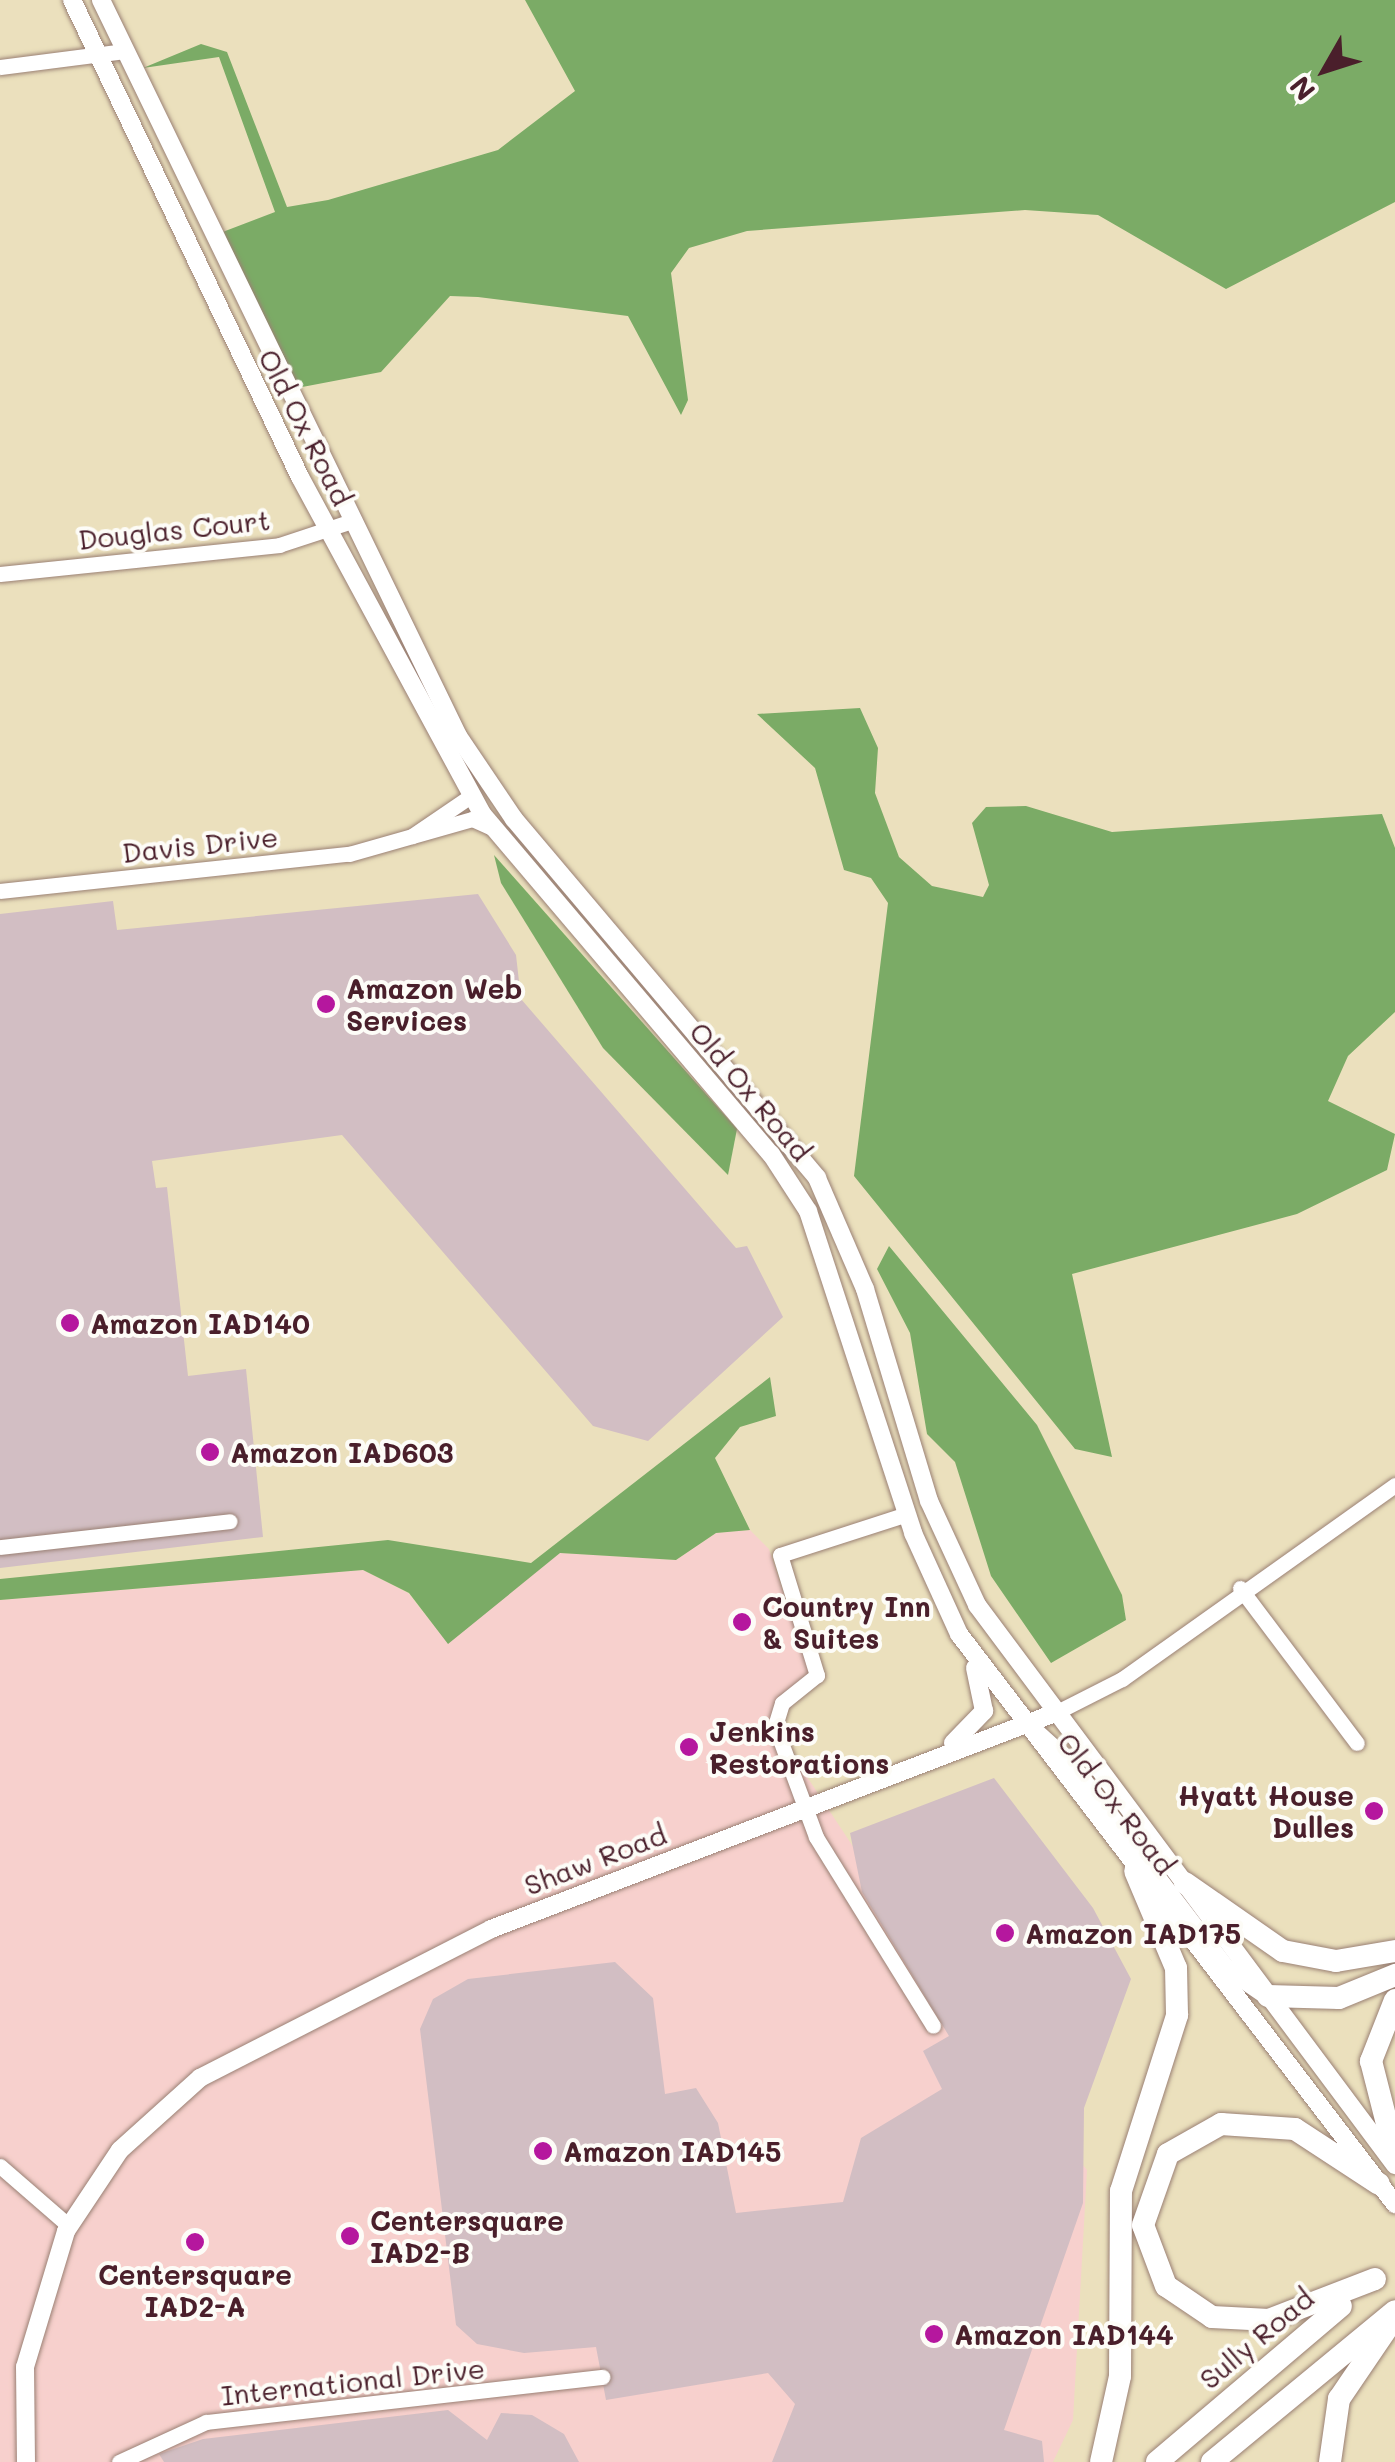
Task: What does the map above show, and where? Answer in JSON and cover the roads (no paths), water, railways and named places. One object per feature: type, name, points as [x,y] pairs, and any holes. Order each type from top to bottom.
[{"type":"highway","points":[[1101,2462],[1120,2376],[1121,2190],[1177,2016],[1176,1968],[1135,1870]]},
{"type":"highway","points":[[1185,1883],[1283,1951],[1336,1960],[1395,1951]]},
{"type":"highway","points":[[1268,1996],[1339,1998],[1395,1976]]},
{"type":"highway","points":[[1395,2000],[1371,2060],[1395,2155]]},
{"type":"highway","points":[[1376,2279],[1269,2320],[1212,2317],[1160,2277],[1144,2225],[1168,2154],[1220,2124],[1295,2130],[1379,2184]]},
{"type":"highway","name":"Sully Road","points":[[1157,2462],[1395,2264]]},
{"type":"highway","points":[[1212,2462],[1395,2315]]},
{"type":"highway","points":[[1330,2462],[1339,2399],[1395,2315]]},
{"type":"main road","name":"Old Ox Road","points":[[72,0],[329,532],[493,830],[789,1179],[831,1266],[907,1514],[966,1644],[1022,1724],[1395,2204]]},
{"type":"main road","name":"Old Ox Road","points":[[101,0],[350,522],[450,720],[506,808],[816,1178],[865,1289],[945,1540],[994,1632],[1395,2166]]},
{"type":"main road","points":[[472,795],[506,808]]},
{"type":"main road","points":[[943,1752],[984,1711],[966,1644]]},
{"type":"main road","name":"Shaw Road","points":[[26,2462],[25,2368],[69,2226],[144,2124],[264,2041],[491,1929],[943,1752],[1055,1714]]},
{"type":"main road","points":[[1022,1724],[1070,1762],[1226,1967],[1268,1996]]},
{"type":"street","points":[[0,66],[99,57],[125,50]]},
{"type":"street","name":"Douglas Court","points":[[0,574],[329,532],[350,522]]},
{"type":"street","name":"Davis Drive","points":[[405,842],[472,795]]},
{"type":"street","name":"Davis Drive","points":[[0,891],[405,842],[472,819],[493,830]]},
{"type":"street","name":"Shaw Road","points":[[1055,1714],[1122,1679],[1240,1588],[1395,1485]]},
{"type":"street","points":[[907,1514],[780,1555],[817,1675],[782,1703],[775,1726],[803,1806],[933,2026]]},
{"type":"street","points":[[0,1546],[230,1521]]},
{"type":"street","points":[[1240,1588],[1357,1742]]},
{"type":"street","points":[[0,2166],[69,2226]]},
{"type":"street","name":"International Drive","points":[[118,2462],[206,2422],[602,2377]]},
{"type":"place","name":"Amazon Web Services","points":[[326,1004]]},
{"type":"place","name":"Amazon IAD140","points":[[70,1323]]},
{"type":"place","name":"Amazon IAD603","points":[[210,1452]]},
{"type":"place","name":"Country Inn & Suites","points":[[742,1622]]},
{"type":"place","name":"Jenkins Restorations","points":[[689,1747]]},
{"type":"place","name":"Hyatt House Dulles","points":[[1374,1811]]},
{"type":"place","name":"Amazon IAD175","points":[[1005,1933]]},
{"type":"place","name":"Amazon IAD145","points":[[543,2151]]},
{"type":"place","name":"Centersquare IAD2-B","points":[[350,2236]]},
{"type":"place","name":"Centersquare IAD2-A","points":[[195,2242]]},
{"type":"place","name":"Amazon IAD144","points":[[934,2334]]}]
